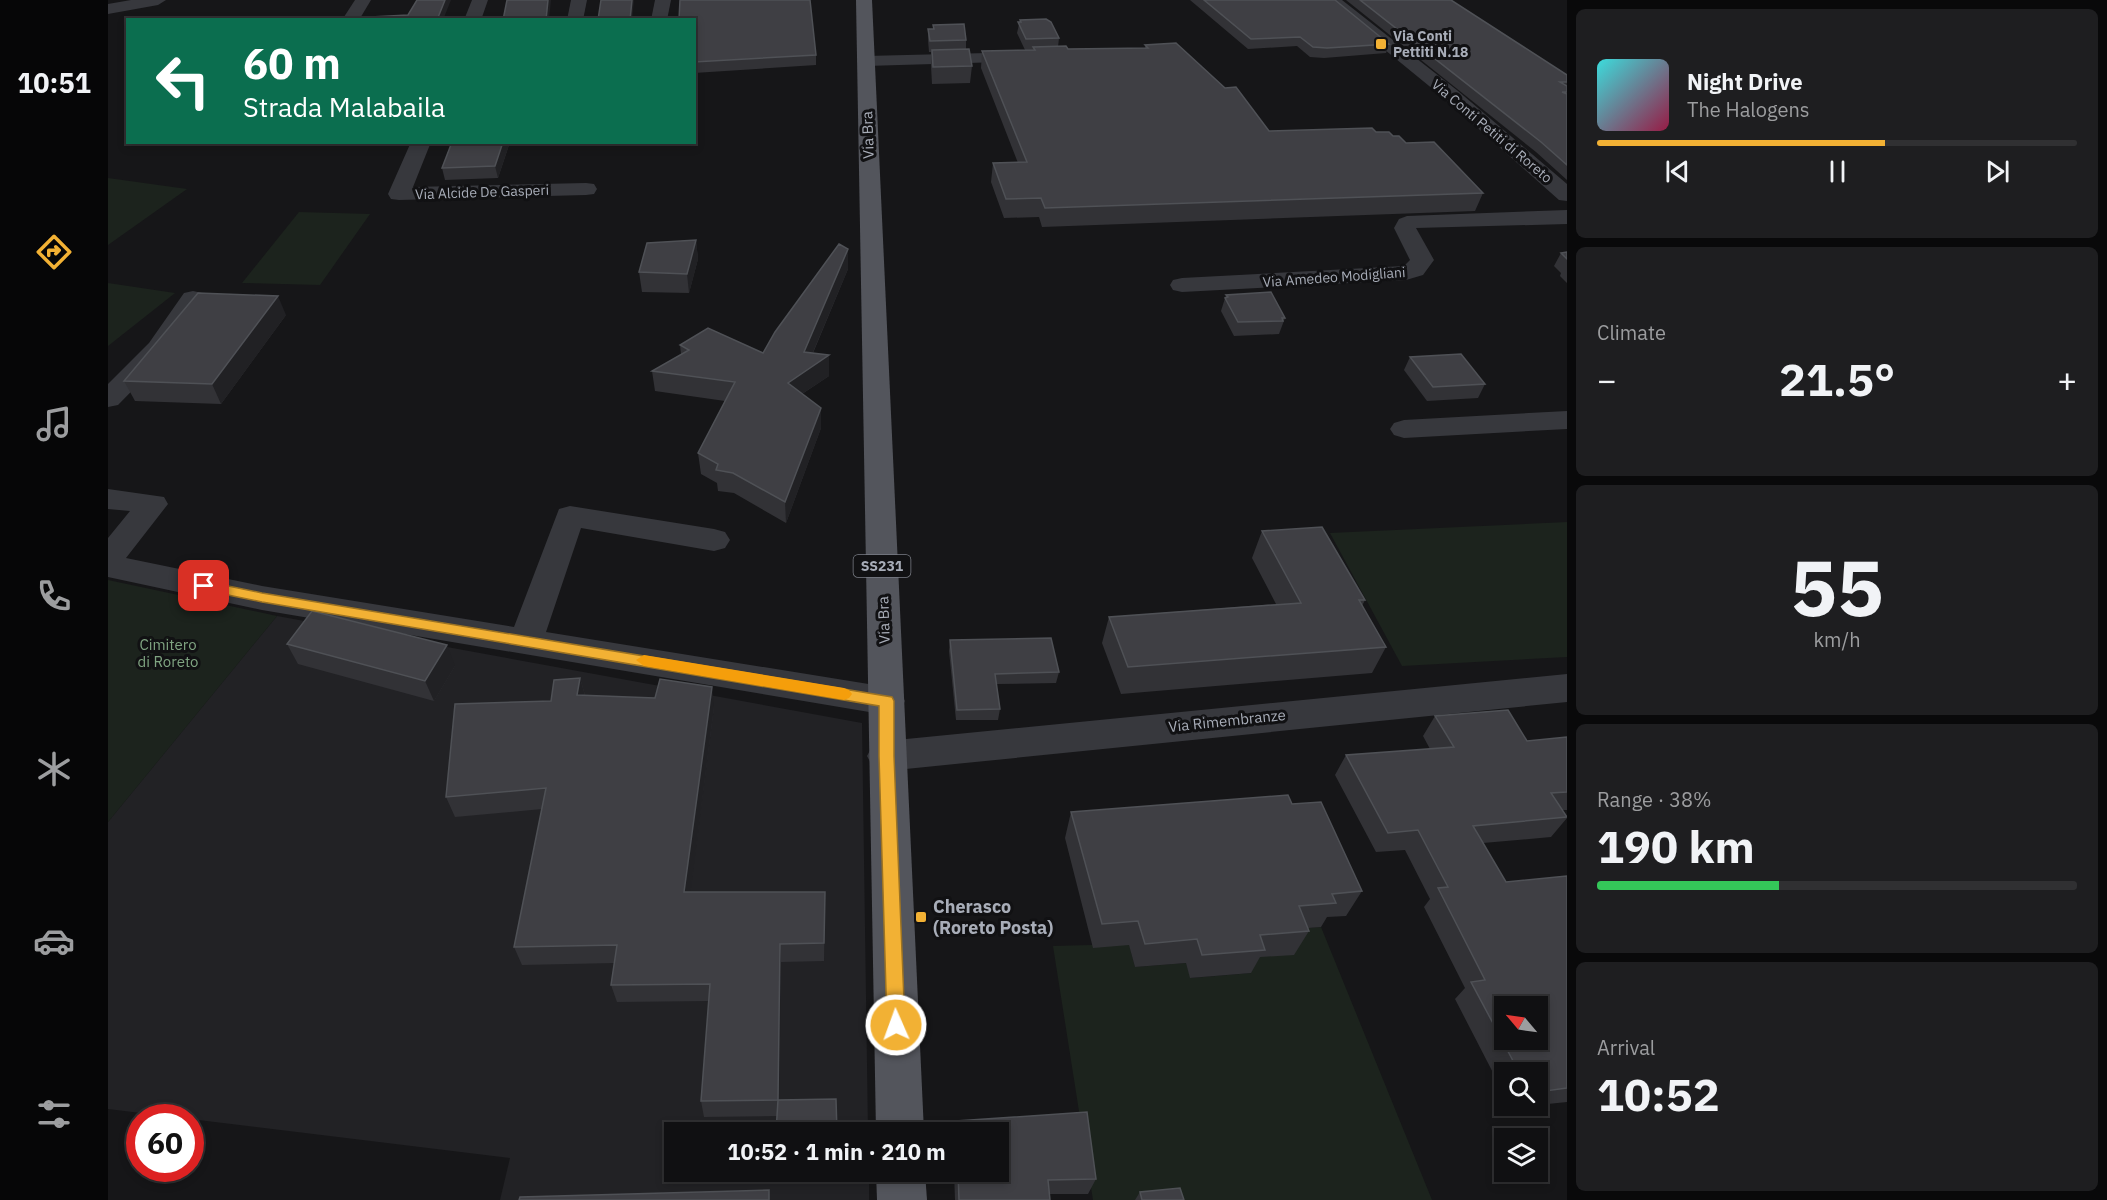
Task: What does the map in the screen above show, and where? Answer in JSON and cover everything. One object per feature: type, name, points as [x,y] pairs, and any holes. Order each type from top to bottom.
[{"type":"main road","name":"Via Bra","points":[[864,0],[887,701],[886,756],[900,1122]]},
{"type":"main road","points":[[901,1182],[902,1200]]},
{"type":"street","points":[[108,9],[158,0]]},
{"type":"street","points":[[351,18],[363,0]]},
{"type":"street","points":[[473,18],[480,0]]},
{"type":"street","points":[[575,18],[579,0]]},
{"type":"street","points":[[659,18],[663,0]]},
{"type":"street","name":"Via Conti Petiti di Roreto","points":[[1332,0],[1402,54],[1567,195]]},
{"type":"street","points":[[866,61],[1047,57]]},
{"type":"street","name":"Via Alcide De Gasperi","points":[[420,144],[399,194],[586,189]]},
{"type":"street","name":"Via Amedeo Modigliani","points":[[1182,285],[1415,272],[1422,260],[1405,228],[1415,221],[1567,217]]},
{"type":"street","points":[[108,399],[158,349],[193,298]]},
{"type":"street","points":[[1404,429],[1567,420]]},
{"type":"street","points":[[108,499],[153,504],[108,559]]},
{"type":"street","points":[[526,641],[570,516],[714,540]]},
{"type":"street","points":[[108,566],[262,598],[887,701]]},
{"type":"street","name":"Via Rimembranze","points":[[886,756],[1395,703],[1567,688]]},
{"type":"shaded area","points":[[277,616],[862,723],[868,1122],[664,1122],[664,1182],[869,1182],[869,1200],[500,1200],[510,1158],[204,1121],[204,1104],[126,1104],[126,1111],[108,1109],[108,822]]},
{"type":"green space","points":[[108,178],[187,189],[108,245]]},
{"type":"green space","points":[[299,212],[370,214],[320,285],[242,283]]},
{"type":"green space","points":[[108,283],[175,293],[108,346]]},
{"type":"green space","points":[[1567,522],[1567,657],[1402,666],[1330,533]]},
{"type":"green space","name":"Cimitero di Roreto","points":[[108,580],[277,616],[108,822]]},
{"type":"green space","points":[[1321,927],[1432,1200],[1093,1200],[1053,946],[1129,944],[1135,967],[1186,963],[1191,978],[1251,973],[1246,959],[1284,930]]},
{"type":"building","points":[[417,0],[445,0],[438,18],[371,18],[408,15]]},
{"type":"building","points":[[507,0],[548,0],[546,18],[503,18]]},
{"type":"building","points":[[601,0],[632,0],[630,18],[598,18]]},
{"type":"building","points":[[680,0],[810,0],[816,55],[696,62],[696,18],[679,18]]},
{"type":"building","points":[[1204,0],[1335,0],[1389,44],[1327,48],[1313,47],[1300,37],[1251,39]]},
{"type":"building","points":[[1360,0],[1451,0],[1567,75],[1567,82],[1560,82],[1567,86],[1567,92],[1562,92],[1567,94],[1567,165],[1541,142]]},
{"type":"building","points":[[1046,19],[1051,22],[1059,38],[1026,39],[1018,22],[1021,22],[1020,20]]},
{"type":"building","points":[[964,24],[966,40],[930,41],[928,29],[934,29],[933,25]]},
{"type":"building","points":[[1176,43],[1225,88],[1236,87],[1269,131],[1372,128],[1376,132],[1389,132],[1393,136],[1399,136],[1406,143],[1434,142],[1483,193],[1045,208],[1041,198],[1006,199],[993,163],[1027,162],[982,51],[1035,50],[1033,47],[1066,46],[1068,49],[1148,48],[1145,45]]},
{"type":"building","points":[[969,49],[972,66],[933,67],[932,50]]},
{"type":"building","points":[[451,144],[502,144],[495,166],[442,168]]},
{"type":"building","points":[[696,240],[687,274],[639,272],[647,243]]},
{"type":"building","points":[[839,244],[848,249],[804,352],[829,355],[788,383],[821,408],[785,502],[733,473],[716,470],[718,464],[698,453],[735,382],[652,371],[689,350],[680,345],[708,328],[763,353],[775,332]]},
{"type":"building","points":[[1271,292],[1285,318],[1282,318],[1283,321],[1238,322],[1225,298],[1228,297],[1226,295]]},
{"type":"building","points":[[198,293],[278,296],[212,384],[124,381]]},
{"type":"building","points":[[1461,354],[1485,384],[1433,387],[1410,357]]},
{"type":"building","points":[[1322,527],[1365,600],[1359,600],[1386,647],[1128,667],[1109,617],[1301,603],[1262,531]]},
{"type":"building","points":[[312,611],[447,645],[425,681],[287,644]]},
{"type":"building","points":[[1051,638],[1059,672],[995,674],[1000,709],[957,710],[950,640]]},
{"type":"building","points":[[580,678],[577,695],[655,698],[660,679],[712,687],[684,892],[825,892],[824,943],[780,944],[778,1100],[701,1101],[710,984],[611,985],[617,945],[514,947],[546,788],[446,797],[455,704],[551,701],[554,680]]},
{"type":"building","points":[[1508,710],[1527,741],[1567,737],[1567,792],[1551,793],[1567,817],[1473,826],[1506,882],[1567,876],[1567,1088],[1548,1091],[1548,1062],[1514,1062],[1507,1050],[1548,1050],[1548,996],[1494,996],[1494,1025],[1471,982],[1485,980],[1438,888],[1448,887],[1418,830],[1388,833],[1346,755],[1454,747],[1435,716]]},
{"type":"building","points":[[1288,795],[1292,804],[1321,802],[1362,891],[1332,894],[1336,903],[1299,906],[1309,931],[1260,935],[1265,950],[1202,955],[1197,939],[1145,944],[1138,921],[1102,924],[1071,812]]},
{"type":"building","points":[[836,1099],[837,1122],[777,1122],[778,1100]]},
{"type":"building","points":[[1087,1112],[1096,1179],[1048,1180],[1050,1200],[959,1200],[958,1182],[1009,1182],[1009,1122],[956,1121]]},
{"type":"building","points":[[1180,1188],[1184,1200],[1142,1200],[1140,1192]]},
{"type":"building","points":[[769,1190],[769,1200],[519,1200],[520,1197]]},
{"type":"slow traffic","points":[[644,660],[844,694]]},
{"type":"place","name":"Via Conti Pettiti N.18","points":[[1381,44]]},
{"type":"place","name":"Cherasco (Roreto Posta)","points":[[921,917]]},
{"type":"route","points":[[204,586],[262,598],[887,701],[886,756],[896,1025]]}]
